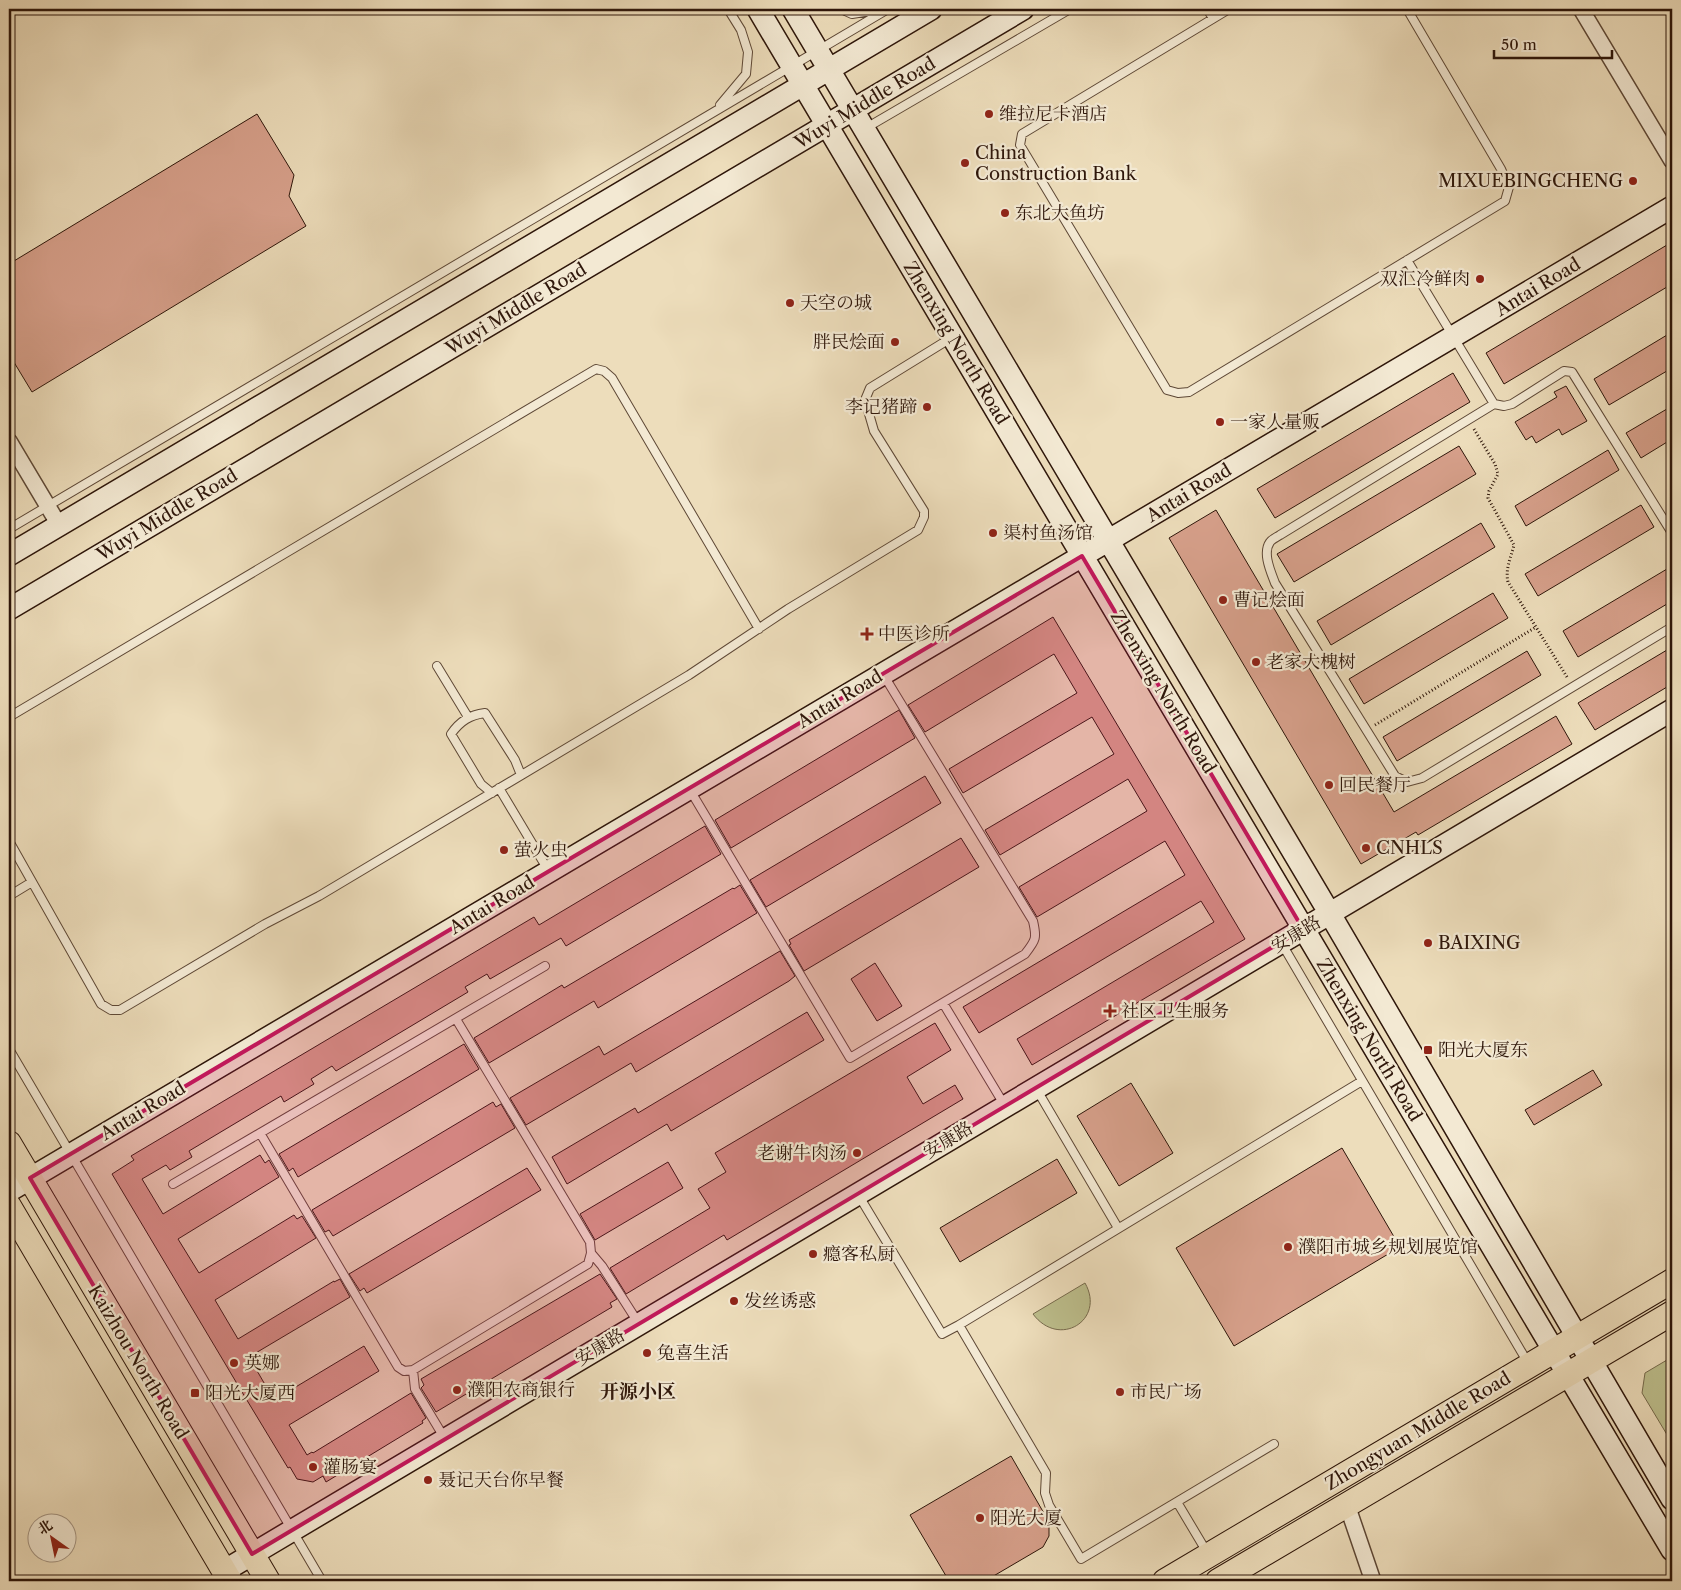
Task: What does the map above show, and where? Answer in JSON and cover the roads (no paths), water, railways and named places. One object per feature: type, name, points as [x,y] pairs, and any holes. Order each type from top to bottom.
[{"type":"main road","name":"Kaizhou North Road","points":[[9,1143],[268,1581]]},
{"type":"main road","name":"Kaizhou North Road","points":[[9,1206],[227,1576]]},
{"type":"main road","name":"Zhongyuan Middle Road","points":[[1165,1581],[1672,1281]]},
{"type":"main road","name":"Zhongyuan Middle Road","points":[[1218,1581],[1672,1313]]},
{"type":"street","name":"Zhenxing North Road","points":[[758,9],[1672,1550]]},
{"type":"street","name":"Zhenxing North Road","points":[[793,9],[1330,914],[1672,1499]]},
{"type":"street","points":[[9,555],[931,9]]},
{"type":"street","name":"Wuyi Middle Road","points":[[9,609],[1023,9]]},
{"type":"street","points":[[1581,9],[1672,161]]},
{"type":"street","name":"Antai Road","points":[[9,1192],[70,1154],[1672,207]]},
{"type":"street","points":[[9,440],[59,525]]},
{"type":"street","name":"安康路","points":[[227,1576],[252,1554],[292,1530],[1672,710]]},
{"type":"street","points":[[1347,1505],[1373,1581]]},
{"type":"lane","points":[[715,111],[746,74],[748,52],[741,30],[728,9]]},
{"type":"lane","points":[[841,9],[852,14],[883,9]]},
{"type":"lane","points":[[9,529],[888,9]]},
{"type":"lane","points":[[864,130],[1070,9]]},
{"type":"lane","points":[[1207,9],[1213,18]]},
{"type":"lane","points":[[1229,9],[1022,134],[1020,145],[1167,390],[1178,393],[1189,392],[1505,201],[1509,187],[1501,169],[1407,9]]},
{"type":"lane","points":[[1407,260],[1494,404]]},
{"type":"lane","points":[[9,841],[102,1004],[111,1010],[120,1010],[265,924],[319,896],[689,675],[918,530],[924,517],[924,511],[874,431],[865,400],[870,388],[952,337]]},
{"type":"lane","points":[[9,717],[596,369],[604,371],[612,378],[759,629]]},
{"type":"lane","points":[[1672,533],[1572,372],[1564,372],[1512,404],[1504,406],[1494,404],[1280,534],[1269,543],[1267,554],[1275,583],[1395,776],[1407,782],[1422,778],[1672,627]]},
{"type":"lane","points":[[437,666],[468,717]]},
{"type":"lane","points":[[689,788],[850,1058],[1025,954],[1035,942],[1036,934],[1033,921],[883,674]]},
{"type":"lane","points":[[521,775],[515,760],[485,713],[468,717],[458,724],[451,734],[481,784],[496,790],[549,872]]},
{"type":"lane","points":[[9,896],[32,882]]},
{"type":"lane","points":[[1281,943],[1529,1366]]},
{"type":"lane","points":[[173,1184],[545,966]]},
{"type":"lane","points":[[943,1003],[1005,1107]]},
{"type":"lane","points":[[260,1133],[398,1367],[404,1371],[413,1370],[588,1264],[591,1253],[590,1242],[456,1018]]},
{"type":"lane","points":[[9,1049],[322,1581]]},
{"type":"lane","points":[[858,1194],[942,1334],[1362,1081]]},
{"type":"lane","points":[[1036,1088],[1118,1228]]},
{"type":"lane","points":[[591,1253],[602,1266],[639,1324]]},
{"type":"lane","points":[[959,1325],[1046,1473],[1045,1493],[1049,1506],[1081,1559],[1274,1444]]},
{"type":"lane","points":[[413,1370],[414,1389],[445,1439]]},
{"type":"lane","points":[[1177,1502],[1209,1555]]},
{"type":"place","name":"维拉尼卡酒店","points":[[989,114]]},
{"type":"place","name":"China Construction Bank","points":[[965,163]]},
{"type":"place","name":"MIXUEBINGCHENG","points":[[1633,181]]},
{"type":"place","name":"东北大鱼坊","points":[[1005,213]]},
{"type":"place","name":"双汇冷鲜肉","points":[[1480,279]]},
{"type":"place","name":"天空の城","points":[[790,303]]},
{"type":"place","name":"胖民烩面","points":[[895,342]]},
{"type":"place","name":"李记猪蹄","points":[[927,407]]},
{"type":"place","name":"一家人量贩","points":[[1220,422]]},
{"type":"place","name":"渠村鱼汤馆","points":[[993,533]]},
{"type":"place","name":"曹记烩面","points":[[1223,600]]},
{"type":"place","name":"中医诊所","points":[[867,634]]},
{"type":"place","name":"老家大槐树","points":[[1256,662]]},
{"type":"place","name":"回民餐厅","points":[[1329,785]]},
{"type":"place","name":"CNHLS","points":[[1366,848]]},
{"type":"place","name":"萤火虫","points":[[504,850]]},
{"type":"place","name":"BAIXING","points":[[1428,943]]},
{"type":"place","name":"社区卫生服务","points":[[1110,1011]]},
{"type":"place","name":"阳光大厦东","points":[[1428,1050]]},
{"type":"place","name":"老谢牛肉汤","points":[[857,1153]]},
{"type":"place","name":"濮阳市城乡规划展览馆","points":[[1288,1247]]},
{"type":"place","name":"瘾客私厨","points":[[813,1254]]},
{"type":"place","name":"发丝诱惑","points":[[734,1301]]},
{"type":"place","name":"兔喜生活","points":[[647,1353]]},
{"type":"place","name":"英娜","points":[[234,1363]]},
{"type":"place","name":"濮阳农商银行","points":[[457,1390]]},
{"type":"place","name":"市民广场","points":[[1120,1392]]},
{"type":"place","name":"阳光大厦西","points":[[195,1393]]},
{"type":"place","name":"灌肠宴","points":[[313,1467]]},
{"type":"place","name":"聂记天台你早餐","points":[[428,1480]]},
{"type":"place","name":"阳光大厦","points":[[980,1518]]},
{"type":"district","name":"开源小区","points":[[638,1391]]}]
